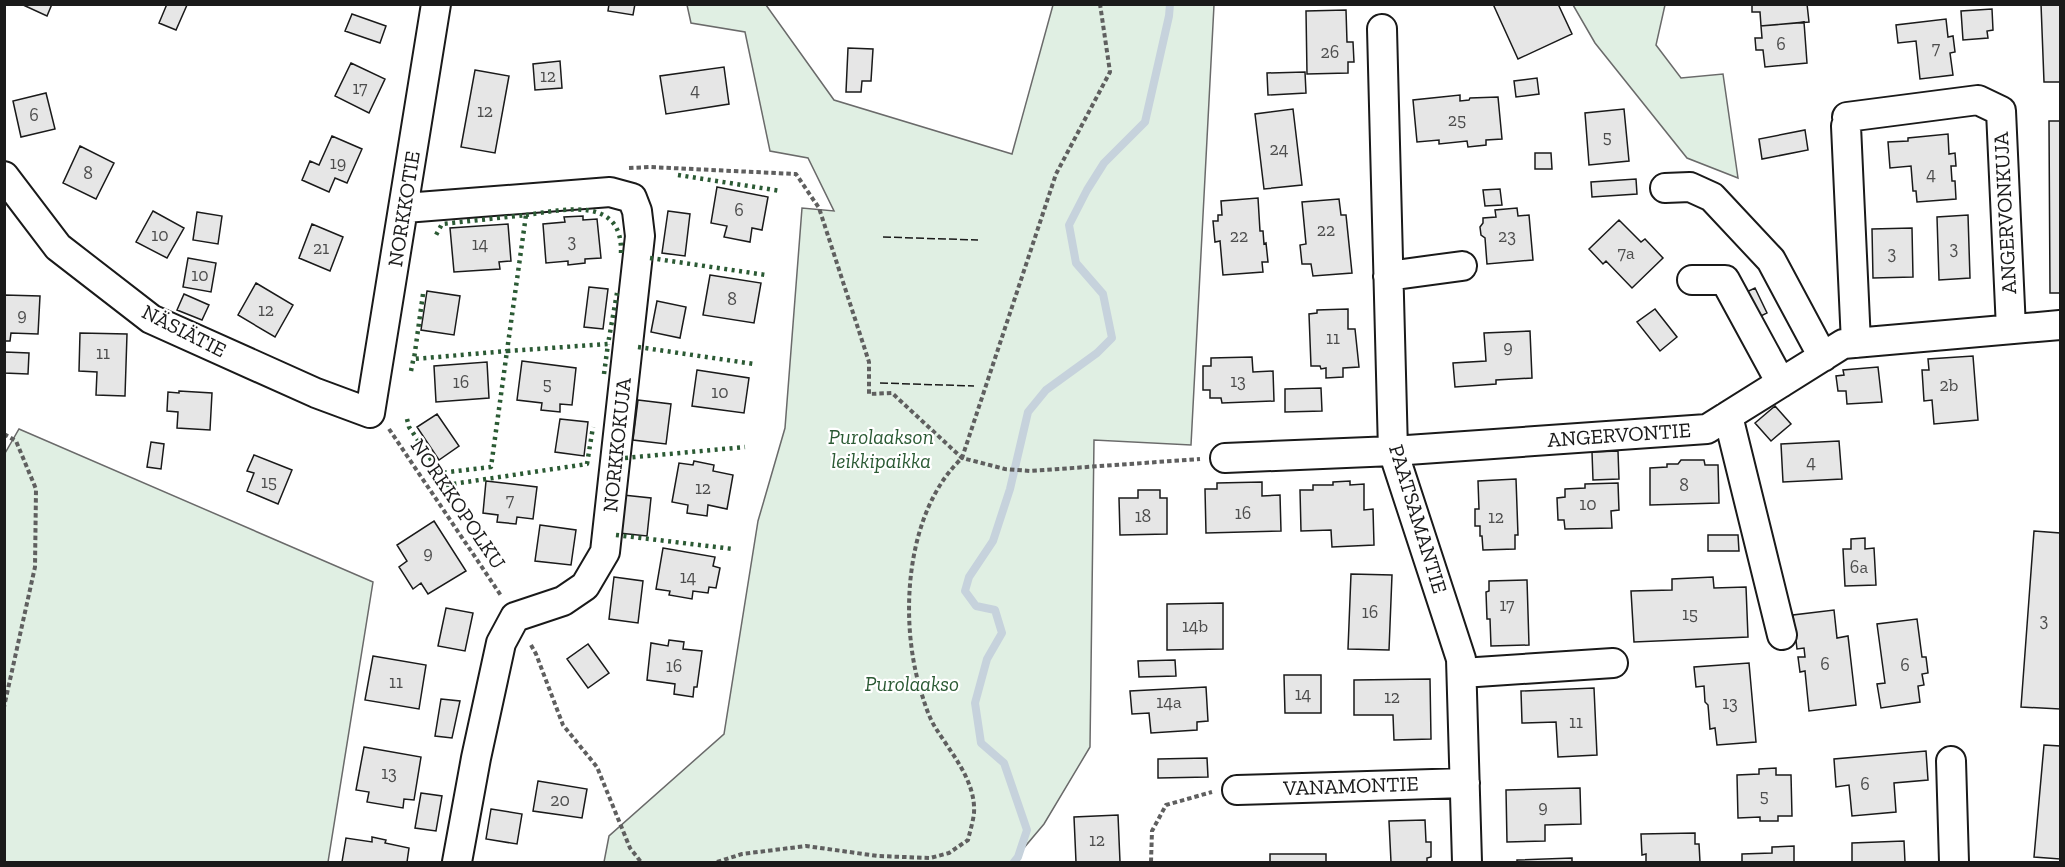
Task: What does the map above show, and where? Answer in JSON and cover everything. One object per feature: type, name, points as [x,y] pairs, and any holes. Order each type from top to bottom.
[{"type":"street","name":"NORKKOTIE","points":[[370,413],[405,208],[436,4]]},
{"type":"street","name":"PAATSAMANTIE","points":[[1382,29],[1393,451],[1461,659],[1467,862]]},
{"type":"street","name":"ANGERVONKUJA","points":[[1856,344],[1846,122],[1978,100],[2001,111],[2011,329]]},
{"type":"street","name":"NÄSIÄTIE","points":[[4,176],[58,248],[151,319],[316,393],[370,413]]},
{"type":"street","points":[[1665,188],[1690,187],[1712,198],[1771,260],[1823,357]]},
{"type":"street","name":"NORKKOKUJA","points":[[405,208],[610,192],[632,198],[637,211],[640,236],[605,552],[585,586],[563,601],[515,617]]},
{"type":"street","points":[[1389,276],[1462,266]]},
{"type":"street","points":[[1692,280],[1725,280],[1781,383]]},
{"type":"street","name":"ANGERVONTIE","points":[[1225,458],[1393,451],[1707,429],[1843,344],[2061,325]]},
{"type":"street","points":[[1728,416],[1782,635]]},
{"type":"street","points":[[457,862],[501,642],[515,617]]},
{"type":"street","points":[[1462,673],[1613,663]]},
{"type":"street","points":[[1951,761],[1954,862]]},
{"type":"street","name":"VANAMONTIE","points":[[1237,790],[1465,783]]},
{"type":"path","points":[[717,862],[742,854],[806,846],[878,856],[930,858],[949,854],[968,840],[974,811],[969,782],[934,726],[922,697],[915,665],[909,618],[912,570],[921,524],[948,472],[962,458],[1056,174],[1110,72],[1100,4]]},
{"type":"path","points":[[650,167],[796,174],[819,208],[869,362],[869,394],[892,393],[962,458],[1005,469],[1030,471],[1225,458]]},
{"type":"path","name":"NORKKOPOLKU","points":[[370,413],[391,430],[515,617],[536,654],[563,725],[597,767],[630,849],[641,862]]},
{"type":"path","points":[[4,434],[16,441],[36,489],[36,500],[35,567],[4,707]]},
{"type":"path","points":[[1151,862],[1152,831],[1166,805],[1211,792],[1237,790]]},
{"type":"green space","name":"Purolaakso","points":[[687,5],[766,5],[834,100],[1012,154],[1053,5],[1214,5],[1191,445],[1094,440],[1090,747],[1044,824],[1012,862],[604,862],[609,836],[724,734],[758,521],[785,428],[802,208],[834,211],[808,158],[770,151],[745,32],[691,23]]},
{"type":"green space","points":[[1573,5],[1665,5],[1656,45],[1681,78],[1723,74],[1738,178],[1687,158],[1595,43]]},
{"type":"green space","points":[[19,429],[373,582],[328,862],[5,862],[4,455]]},
{"type":"building","points":[[21,4],[52,4],[47,16]]},
{"type":"building","points":[[167,4],[187,5],[176,30],[159,23]]},
{"type":"building","points":[[609,4],[635,4],[633,15],[608,11]]},
{"type":"building","points":[[1493,4],[1558,4],[1572,34],[1518,59]]},
{"type":"building","points":[[1752,4],[1807,4],[1809,22],[1761,26],[1760,12],[1752,12]]},
{"type":"building","points":[[2041,4],[2060,4],[2060,82],[2044,82]]},
{"type":"building","points":[[1992,9],[1993,30],[1987,31],[1988,38],[1963,40],[1961,11]]},
{"type":"building","points":[[1346,10],[1347,42],[1353,42],[1354,62],[1348,62],[1348,73],[1307,74],[1306,11]]},
{"type":"building","points":[[352,14],[386,26],[380,43],[345,31]]},
{"type":"building","points":[[1946,19],[1948,37],[1953,36],[1955,52],[1950,53],[1953,75],[1920,79],[1916,41],[1898,43],[1896,25]]},
{"type":"building","points":[[1804,22],[1807,63],[1765,67],[1763,50],[1756,50],[1755,38],[1762,38],[1761,26]]},
{"type":"building","points":[[848,48],[873,49],[871,81],[862,81],[861,92],[846,92]]},
{"type":"building","points":[[560,61],[562,88],[535,90],[533,64]]},
{"type":"building","points":[[351,63],[385,79],[369,113],[335,96]]},
{"type":"building","points":[[724,67],[729,104],[666,114],[660,76]]},
{"type":"building","points":[[475,70],[509,76],[495,153],[461,147]]},
{"type":"building","points":[[1305,72],[1306,93],[1268,95],[1267,73]]},
{"type":"building","points":[[1537,78],[1539,94],[1516,97],[1514,81]]},
{"type":"building","points":[[46,93],[55,129],[21,137],[13,101]]},
{"type":"building","points":[[1460,95],[1460,101],[1470,98],[1498,97],[1502,139],[1486,140],[1486,145],[1468,147],[1467,141],[1439,144],[1439,140],[1417,142],[1413,100]]},
{"type":"building","points":[[1293,109],[1302,185],[1264,189],[1255,114]]},
{"type":"building","points":[[1624,109],[1629,161],[1589,165],[1585,113]]},
{"type":"building","points":[[2049,121],[2060,121],[2060,293],[2050,293]]},
{"type":"building","points":[[1805,130],[1808,150],[1762,159],[1759,139]]},
{"type":"building","points":[[1948,134],[1949,154],[1955,153],[1956,166],[1951,166],[1956,199],[1917,202],[1916,191],[1913,191],[1911,166],[1890,168],[1888,142]]},
{"type":"building","points":[[332,136],[362,149],[347,183],[335,178],[329,192],[302,180],[310,161],[319,165]]},
{"type":"building","points":[[80,146],[114,163],[96,199],[63,183]]},
{"type":"building","points":[[1535,153],[1551,153],[1552,169],[1535,169]]},
{"type":"building","points":[[1636,179],[1637,194],[1592,197],[1591,182]]},
{"type":"building","points":[[717,187],[768,197],[762,230],[752,228],[750,242],[724,237],[727,226],[711,223]]},
{"type":"building","points":[[1500,189],[1502,205],[1485,206],[1483,190]]},
{"type":"building","points":[[1258,198],[1260,231],[1263,231],[1268,262],[1262,262],[1263,272],[1223,275],[1220,241],[1215,242],[1213,221],[1218,221],[1218,215],[1222,215],[1221,201]]},
{"type":"building","points":[[1339,199],[1341,215],[1346,215],[1352,273],[1313,276],[1311,264],[1302,264],[1300,245],[1306,244],[1302,202]]},
{"type":"building","points":[[1517,208],[1518,216],[1529,215],[1533,260],[1487,264],[1485,238],[1481,235],[1480,227],[1483,218],[1496,217],[1495,210]]},
{"type":"building","points":[[153,211],[184,228],[167,258],[136,242]]},
{"type":"building","points":[[668,211],[690,214],[685,256],[662,253]]},
{"type":"building","points":[[197,212],[222,216],[218,244],[193,240]]},
{"type":"building","points":[[1968,215],[1970,278],[1939,280],[1937,217]]},
{"type":"building","points":[[583,216],[583,220],[597,219],[601,258],[585,259],[585,263],[568,265],[568,261],[546,263],[543,224],[565,222],[564,217]]},
{"type":"building","points":[[1619,220],[1641,242],[1645,239],[1663,258],[1632,288],[1606,261],[1603,264],[1589,249]]},
{"type":"building","points":[[312,224],[343,237],[330,271],[299,258]]},
{"type":"building","points":[[508,224],[511,261],[499,262],[500,269],[454,272],[450,228]]},
{"type":"building","points":[[1912,228],[1913,277],[1873,278],[1872,229]]},
{"type":"building","points":[[188,258],[216,263],[211,292],[183,287]]},
{"type":"building","points":[[710,275],[761,283],[754,323],[703,315]]},
{"type":"building","points":[[256,283],[293,305],[275,337],[238,315]]},
{"type":"building","points":[[589,287],[608,289],[603,329],[584,327]]},
{"type":"building","points":[[1755,288],[1767,313],[1753,320],[1740,295]]},
{"type":"building","points":[[427,291],[460,296],[454,335],[421,330]]},
{"type":"building","points":[[184,294],[209,305],[202,320],[177,310]]},
{"type":"building","points":[[4,295],[40,296],[38,334],[11,333],[10,341],[4,341]]},
{"type":"building","points":[[657,301],[686,307],[680,338],[651,332]]},
{"type":"building","points":[[1348,309],[1348,329],[1355,329],[1359,367],[1343,368],[1343,377],[1326,378],[1326,368],[1311,366],[1309,314],[1317,313],[1317,310]]},
{"type":"building","points":[[1655,309],[1677,337],[1660,351],[1637,322]]},
{"type":"building","points":[[1530,331],[1532,378],[1496,380],[1496,384],[1455,387],[1453,363],[1486,361],[1484,333]]},
{"type":"building","points":[[80,333],[127,334],[125,396],[96,395],[97,372],[79,371]]},
{"type":"building","points":[[5,352],[29,353],[28,374],[4,373]]},
{"type":"building","points":[[1973,356],[1978,420],[1934,424],[1932,400],[1924,401],[1922,370],[1929,370],[1928,359]]},
{"type":"building","points":[[1252,357],[1253,372],[1273,371],[1274,401],[1222,403],[1221,398],[1210,398],[1210,390],[1203,390],[1203,366],[1211,366],[1211,358]]},
{"type":"building","points":[[522,361],[576,368],[572,405],[560,404],[560,412],[541,410],[542,403],[517,400]]},
{"type":"building","points":[[487,362],[489,398],[436,402],[434,366]]},
{"type":"building","points":[[1878,367],[1882,402],[1847,404],[1846,391],[1838,391],[1836,376],[1844,375],[1843,370]]},
{"type":"building","points":[[697,370],[749,378],[744,413],[692,406]]},
{"type":"building","points":[[1321,388],[1322,411],[1285,412],[1285,389]]},
{"type":"building","points":[[179,391],[212,393],[210,430],[177,428],[178,412],[167,411],[168,392],[179,393]]},
{"type":"building","points":[[638,400],[671,404],[666,444],[633,440]]},
{"type":"building","points":[[1775,406],[1791,424],[1771,441],[1755,423]]},
{"type":"building","points":[[437,414],[459,446],[439,460],[417,427]]},
{"type":"building","points":[[560,419],[588,422],[584,456],[555,452]]},
{"type":"building","points":[[1839,441],[1842,479],[1783,482],[1781,444]]},
{"type":"building","points":[[151,442],[164,444],[161,469],[147,467]]},
{"type":"building","points":[[1618,451],[1619,479],[1593,480],[1592,452]]},
{"type":"building","points":[[254,455],[292,470],[278,504],[247,491],[254,473],[247,471]]},
{"type":"building","points":[[1681,460],[1704,460],[1705,465],[1718,465],[1719,503],[1650,505],[1650,468],[1667,467],[1667,464],[1678,464]]},
{"type":"building","points":[[694,461],[714,465],[713,471],[733,475],[727,509],[708,505],[707,516],[687,513],[688,505],[672,502],[679,463],[693,465]]},
{"type":"building","points":[[1516,479],[1518,535],[1515,535],[1515,549],[1483,550],[1480,526],[1475,526],[1475,509],[1479,509],[1478,481]]},
{"type":"building","points":[[486,481],[537,487],[533,519],[517,517],[516,524],[497,522],[498,515],[483,513]]},
{"type":"building","points":[[1350,481],[1350,485],[1364,484],[1364,510],[1373,509],[1374,545],[1332,547],[1331,530],[1301,531],[1300,490],[1313,490],[1313,485],[1333,485],[1333,482]]},
{"type":"building","points":[[1262,482],[1262,496],[1280,495],[1281,531],[1206,533],[1205,489],[1217,489],[1217,483]]},
{"type":"building","points":[[1618,483],[1619,510],[1611,511],[1612,528],[1565,529],[1564,520],[1558,520],[1557,498],[1565,497],[1565,489],[1585,488],[1585,484]]},
{"type":"building","points":[[1138,490],[1160,490],[1160,498],[1167,498],[1167,534],[1120,535],[1119,498],[1138,498]]},
{"type":"building","points":[[623,495],[651,498],[647,536],[619,533]]},
{"type":"building","points":[[434,521],[466,571],[428,594],[421,583],[413,589],[399,567],[407,561],[397,545]]},
{"type":"building","points":[[540,525],[576,530],[571,565],[535,561]]},
{"type":"building","points":[[2034,531],[2060,533],[2060,709],[2021,707]]},
{"type":"building","points":[[1708,535],[1738,535],[1739,551],[1708,551]]},
{"type":"building","points":[[1865,538],[1865,549],[1874,548],[1876,585],[1845,586],[1843,549],[1851,549],[1851,539]]},
{"type":"building","points":[[663,548],[715,557],[713,566],[720,568],[716,588],[709,587],[708,593],[693,591],[692,599],[669,595],[670,591],[656,589]]},
{"type":"building","points":[[1351,574],[1392,575],[1389,650],[1348,649]]},
{"type":"building","points":[[614,577],[643,581],[638,623],[609,619]]},
{"type":"building","points":[[1713,577],[1714,588],[1746,587],[1748,637],[1634,642],[1631,591],[1672,590],[1672,579]]},
{"type":"building","points":[[1527,580],[1529,645],[1491,646],[1486,592],[1489,591],[1489,581]]},
{"type":"building","points":[[1223,603],[1223,649],[1167,650],[1167,604]]},
{"type":"building","points":[[446,608],[473,613],[465,651],[438,646]]},
{"type":"building","points":[[1834,610],[1837,638],[1848,636],[1856,705],[1809,711],[1805,671],[1800,672],[1798,657],[1805,657],[1804,648],[1797,649],[1793,615]]},
{"type":"building","points":[[1917,619],[1922,657],[1926,657],[1928,673],[1922,674],[1924,685],[1918,686],[1920,702],[1881,708],[1877,684],[1885,683],[1877,624]]},
{"type":"building","points":[[669,640],[684,642],[683,649],[702,651],[697,687],[694,687],[693,697],[674,694],[675,684],[647,680],[651,643],[668,646]]},
{"type":"building","points":[[588,644],[609,673],[588,688],[567,659]]},
{"type":"building","points":[[373,656],[426,665],[419,709],[365,700]]},
{"type":"building","points":[[1175,660],[1176,676],[1139,677],[1138,661]]},
{"type":"building","points":[[1749,663],[1756,742],[1717,745],[1715,728],[1710,729],[1704,686],[1696,687],[1694,667]]},
{"type":"building","points":[[1284,675],[1321,675],[1321,713],[1285,713]]},
{"type":"building","points":[[1430,679],[1431,739],[1394,740],[1393,715],[1354,715],[1354,680]]},
{"type":"building","points":[[1206,687],[1208,721],[1197,722],[1197,730],[1151,733],[1149,713],[1132,714],[1130,691]]},
{"type":"building","points":[[1594,688],[1597,755],[1558,757],[1556,722],[1522,723],[1521,691]]},
{"type":"building","points":[[441,699],[460,701],[452,738],[435,736]]},
{"type":"building","points":[[2044,745],[2060,746],[2060,859],[2034,857]]},
{"type":"building","points":[[364,747],[421,757],[414,800],[404,799],[403,808],[367,802],[369,792],[356,790]]},
{"type":"building","points":[[1926,751],[1928,780],[1894,783],[1896,812],[1852,816],[1849,785],[1836,787],[1834,759]]},
{"type":"building","points":[[1207,758],[1208,777],[1158,778],[1158,759]]},
{"type":"building","points":[[1776,768],[1776,775],[1791,775],[1792,816],[1778,816],[1778,821],[1760,821],[1760,817],[1738,818],[1737,775],[1759,774],[1759,769]]},
{"type":"building","points":[[538,781],[587,789],[582,818],[533,811]]},
{"type":"building","points":[[1580,788],[1581,824],[1545,825],[1545,841],[1507,842],[1506,790]]},
{"type":"building","points":[[421,793],[442,796],[436,831],[415,828]]},
{"type":"building","points":[[491,809],[522,814],[517,844],[486,839]]},
{"type":"building","points":[[1118,815],[1120,862],[1076,862],[1074,817]]},
{"type":"building","points":[[1425,820],[1426,842],[1431,842],[1431,857],[1427,858],[1427,862],[1391,862],[1389,821]]},
{"type":"building","points":[[1695,833],[1695,844],[1699,844],[1700,862],[1646,862],[1646,854],[1642,855],[1641,834]]},
{"type":"building","points":[[372,837],[386,840],[385,843],[409,848],[407,862],[342,862],[346,838],[372,842]]},
{"type":"building","points":[[1904,841],[1905,862],[1852,862],[1852,843]]},
{"type":"building","points":[[1794,846],[1794,862],[1742,862],[1742,854],[1772,853],[1772,847]]},
{"type":"building","points":[[1270,854],[1326,854],[1326,862],[1270,862]]},
{"type":"building","points":[[1572,858],[1572,862],[1517,862],[1517,860]]},
{"type":"waterway","points":[[1014,862],[1018,857],[1027,830],[1004,763],[981,743],[975,703],[987,659],[1002,633],[995,610],[976,606],[965,591],[969,577],[993,541],[1010,489],[1028,412],[1046,390],[1097,353],[1112,338],[1103,294],[1076,263],[1069,225],[1104,163],[1145,122],[1170,4]]},
{"type":"hedge","points":[[678,175],[781,191]]},
{"type":"hedge","points":[[526,215],[573,210],[588,210],[602,214],[612,222],[619,235],[621,253]]},
{"type":"hedge","points":[[423,294],[414,359],[507,351],[526,215],[442,224],[436,235]]},
{"type":"hedge","points":[[650,258],[766,275]]},
{"type":"hedge","points":[[407,419],[409,427],[440,473],[491,467],[507,351],[608,344],[617,293]]},
{"type":"hedge","points":[[604,374],[608,344]]},
{"type":"hedge","points":[[638,347],[754,364]]},
{"type":"hedge","points":[[411,371],[414,356]]},
{"type":"hedge","points":[[446,485],[587,464],[593,427]]},
{"type":"hedge","points":[[625,458],[745,447]]},
{"type":"hedge","points":[[616,535],[733,549]]},
{"type":"fence","points":[[883,237],[978,240]]},
{"type":"fence","points":[[880,383],[974,386]]},
{"type":"park label","name":"Purolaakson leikkipaikka","points":[[881,449]]}]
